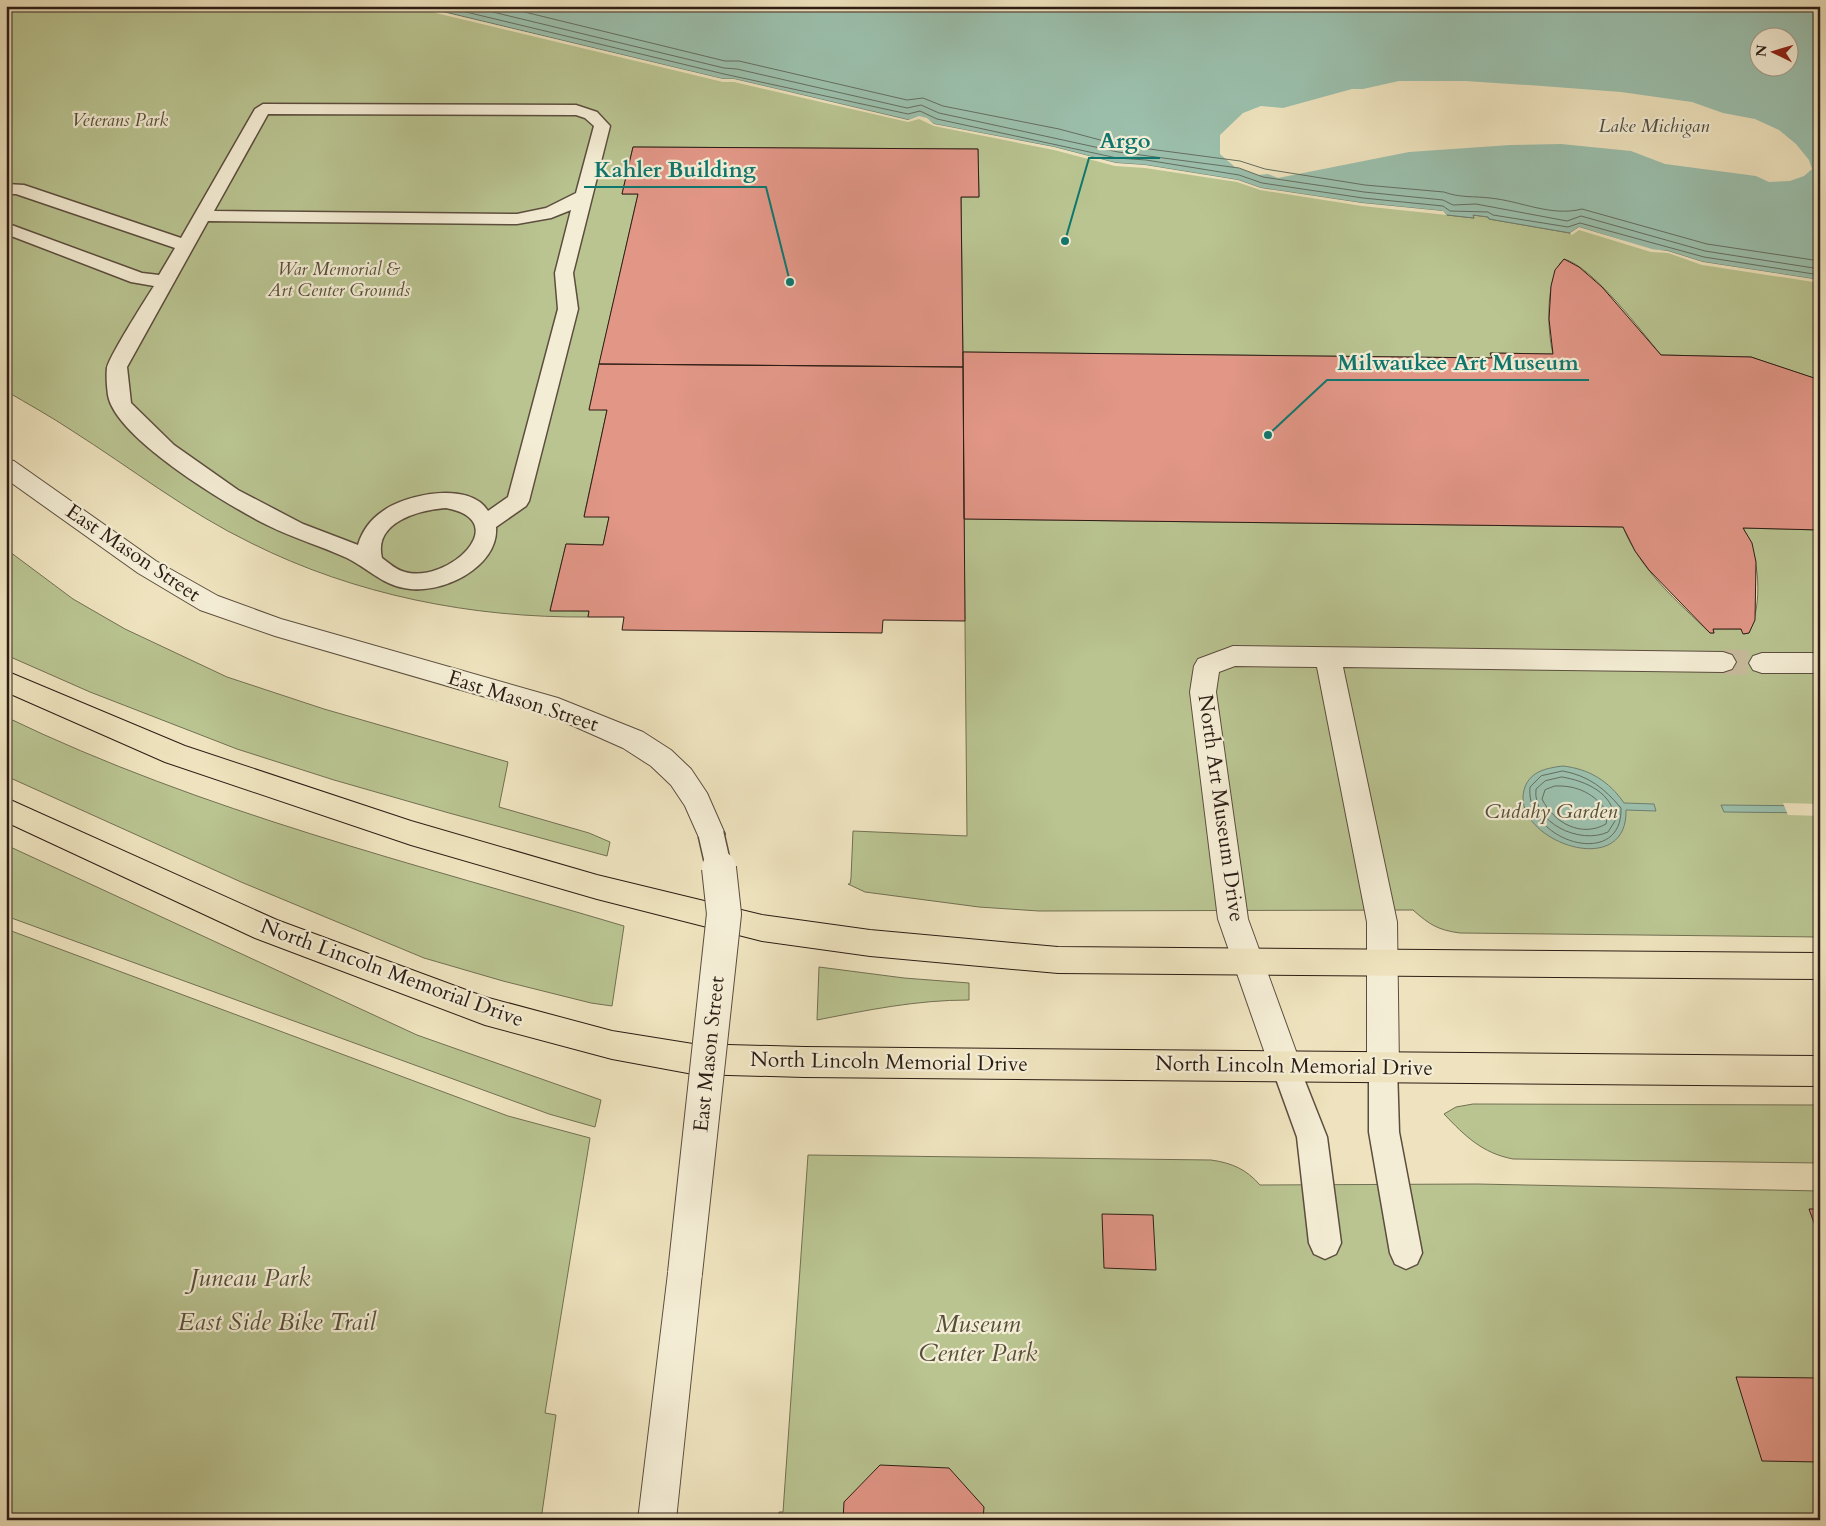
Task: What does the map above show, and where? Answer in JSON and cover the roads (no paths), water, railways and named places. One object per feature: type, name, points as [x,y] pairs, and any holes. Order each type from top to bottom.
[{"type":"main road","points":[[6,681],[175,754],[411,833],[596,887],[762,928],[870,943],[1058,960],[1820,966]]},
{"type":"main road","name":"North Lincoln Memorial Drive","points":[[6,808],[266,929],[485,1011],[612,1045],[693,1059],[804,1062],[1820,1071]]},
{"type":"street","name":"East Mason Street","points":[[6,466],[147,567],[209,604],[275,627],[558,708],[633,740],[661,758],[681,776],[701,808],[711,834],[722,880],[724,914],[657,1520]]},
{"type":"street","name":"North Art Museum Drive","points":[[1286,1065],[1233,919],[1203,692],[1207,666],[1233,656],[1722,662]]},
{"type":"street","points":[[1328,657],[1382,922],[1383,1068]]},
{"type":"street","points":[[1762,663],[1820,664]]},
{"type":"lane","points":[[372,561],[369,544],[378,526],[396,511],[423,501],[451,500],[474,508],[485,524],[485,541],[475,558],[456,572],[431,580],[406,581],[385,574],[372,561],[292,528],[246,504],[160,446],[120,404],[117,367],[204,216],[263,108],[566,110],[588,113],[598,118],[602,126],[564,273],[568,308],[518,500],[485,524]]},
{"type":"lane","points":[[6,189],[18,189],[186,246]]},
{"type":"lane","points":[[204,216],[517,219],[560,210],[584,196]]},
{"type":"lane","points":[[6,228],[138,278],[166,282]]},
{"type":"lane","points":[[1286,1065],[1312,1137],[1326,1243]]},
{"type":"lane","points":[[1383,1068],[1384,1132],[1406,1254]]},
{"type":"water","name":"Lake Michigan","points":[[420,6],[1820,6],[1820,280],[1703,262],[1668,251],[1652,250],[1579,227],[1570,233],[1489,219],[1488,217],[1473,215],[1474,218],[1447,215],[1442,211],[1362,203],[1261,188],[1238,180],[1145,165],[1116,163],[1054,147],[934,124],[922,118],[909,120],[734,79],[723,79]]},
{"type":"water","points":[[1563,766],[1581,770],[1598,777],[1612,788],[1624,803],[1654,804],[1656,811],[1626,810],[1621,832],[1608,845],[1590,849],[1569,845],[1549,836],[1533,823],[1524,806],[1525,787],[1531,777],[1540,771]]},
{"type":"water","points":[[1721,805],[1820,806],[1820,813],[1724,812]]},
{"type":"tunnel","points":[[1723,662],[1762,663]]},
{"type":"place","name":"Argo","points":[[1065,241]]},
{"type":"place","name":"Kahler Building","points":[[790,282]]},
{"type":"place","name":"Milwaukee Art Museum","points":[[1268,435]]},
{"type":"park label","name":"Veterans Park","points":[[120,120]]},
{"type":"park label","name":"War Memorial & Art Center Grounds","points":[[339,279]]},
{"type":"park label","name":"Cudahy Garden","points":[[1551,811]]},
{"type":"park label","name":"Juneau Park","points":[[250,1278]]},
{"type":"park label","name":"East Side Bike Trail","points":[[277,1322]]},
{"type":"park label","name":"Museum Center Park","points":[[978,1338]]}]
